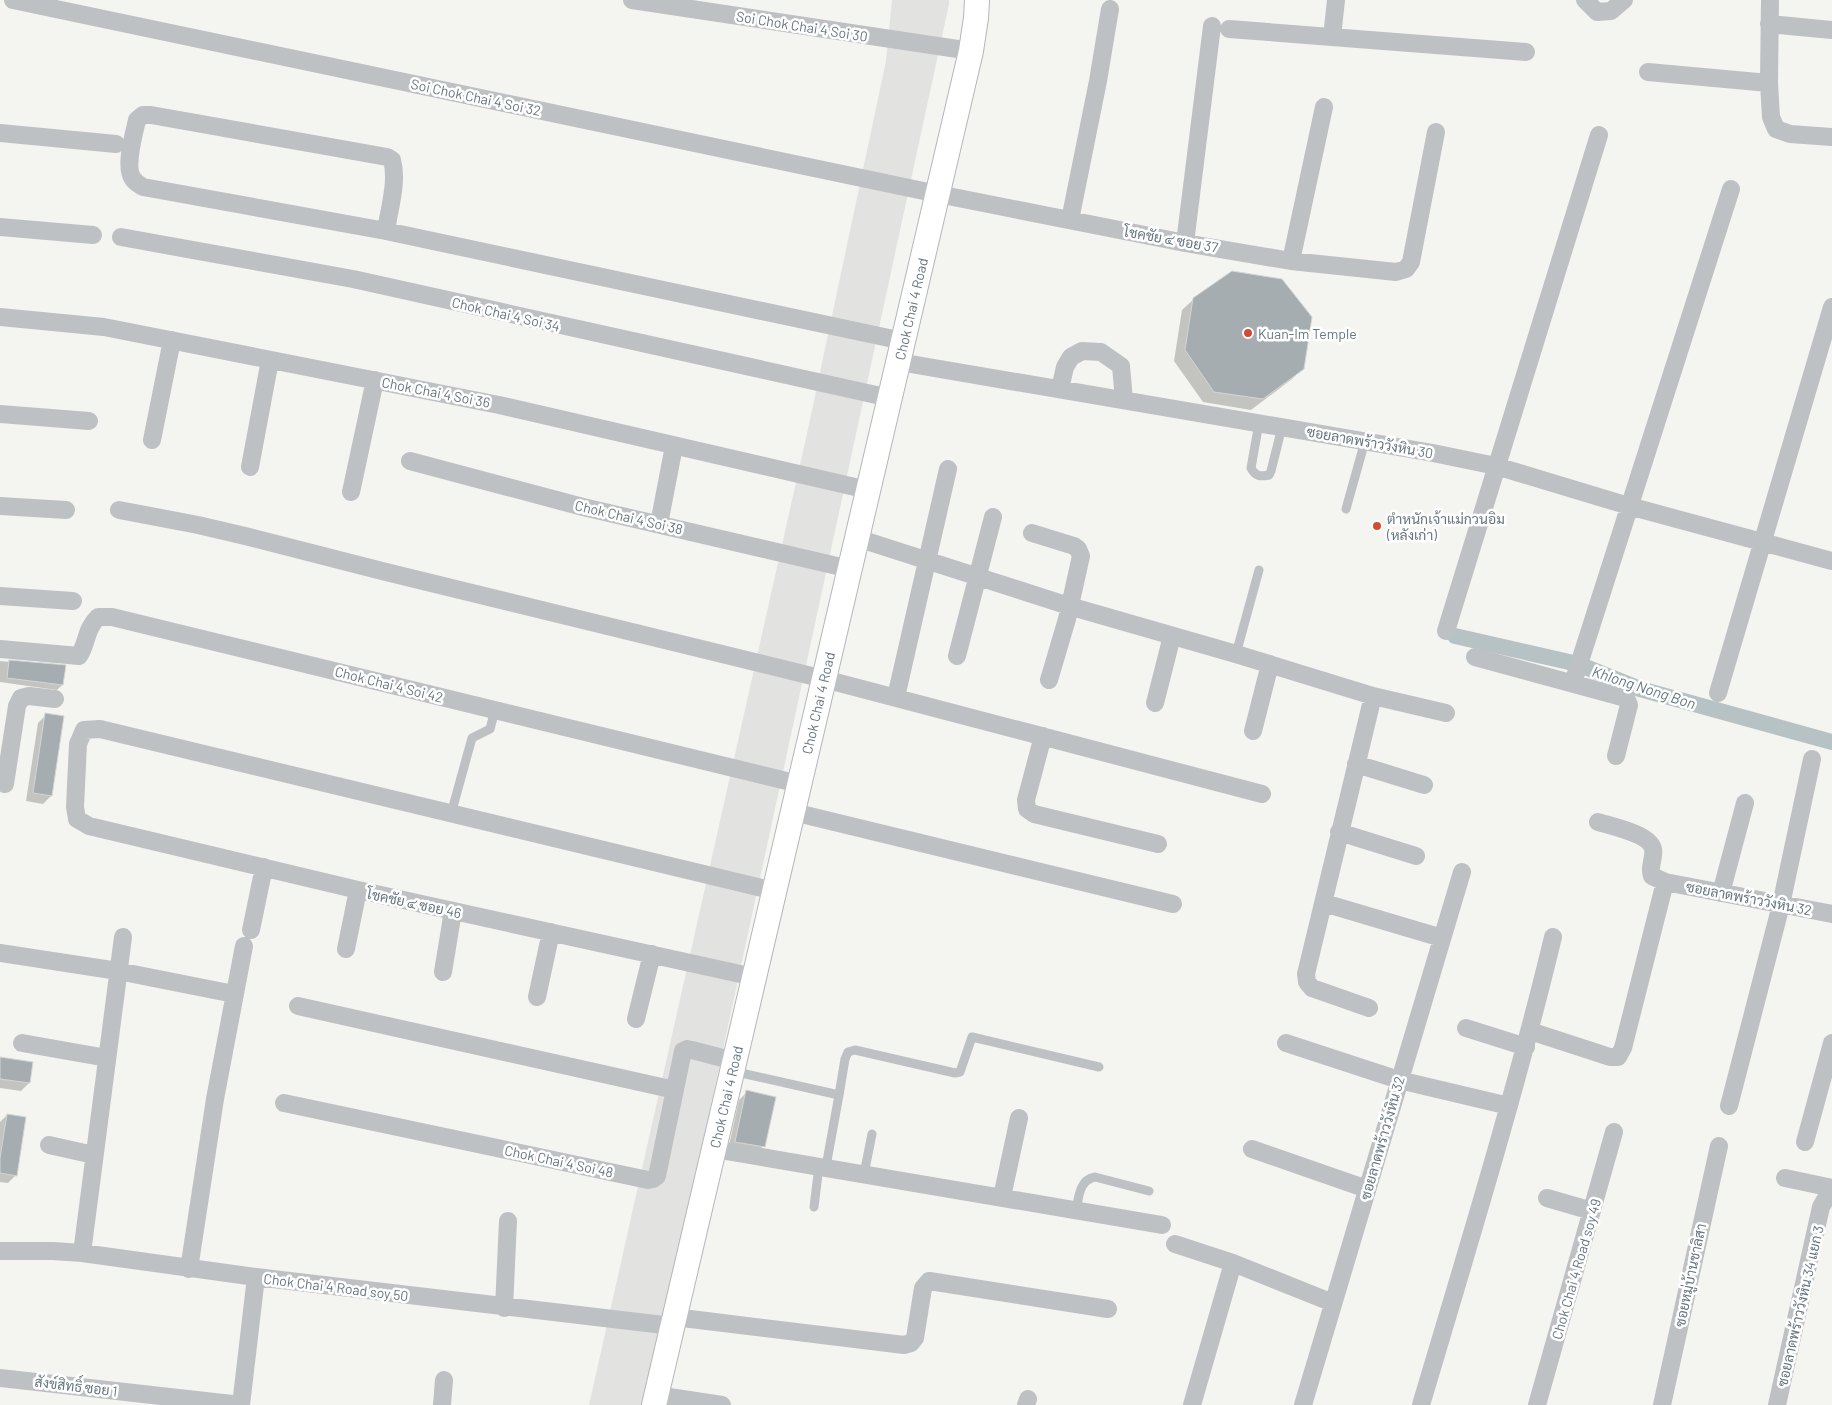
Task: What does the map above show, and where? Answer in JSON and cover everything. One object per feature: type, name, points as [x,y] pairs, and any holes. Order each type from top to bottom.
[{"type":"street","name":"Soi Chok Chai 4 Soi 32","points":[[13,0],[938,194]]},
{"type":"street","name":"Soi Chok Chai 4 Soi 30","points":[[632,0],[972,51]]},
{"type":"street","name":"Chok Chai 4 Road","points":[[655,1400],[972,51],[977,0]]},
{"type":"street","points":[[1332,37],[1336,0]]},
{"type":"street","points":[[1585,0],[1597,12],[1611,11],[1622,4],[1624,0]]},
{"type":"street","points":[[1770,0],[1770,117],[1776,129],[1790,134],[1832,137]]},
{"type":"street","points":[[1070,220],[1098,81],[1110,9]]},
{"type":"street","points":[[1770,24],[1832,30]]},
{"type":"street","points":[[1185,242],[1220,28],[1526,52]]},
{"type":"street","points":[[1648,72],[1769,84]]},
{"type":"street","points":[[1291,261],[1324,107]]},
{"type":"street","name":"ซอยลาดพร้าววังหิน 30","points":[[386,231],[394,182],[394,166],[392,160],[387,157],[151,115],[143,115],[137,120],[130,161],[130,173],[134,181],[143,187],[386,231],[1060,389],[1433,452],[1496,466],[1762,544],[1832,561]]},
{"type":"street","name":"โชคชัย ๔ ซอย 37","points":[[938,194],[1291,261],[1396,272],[1406,269],[1411,262],[1436,132]]},
{"type":"street","points":[[0,133],[116,144]]},
{"type":"street","points":[[1446,631],[1598,135]]},
{"type":"street","points":[[1577,670],[1731,189]]},
{"type":"street","points":[[0,227],[93,235]]},
{"type":"street","name":"Chok Chai 4 Soi 34","points":[[121,237],[353,279],[890,398]]},
{"type":"street","points":[[1718,693],[1832,307]]},
{"type":"street","name":"Chok Chai 4 Soi 36","points":[[0,317],[104,327],[375,380],[499,405],[868,490]]},
{"type":"street","points":[[152,440],[172,340]]},
{"type":"street","points":[[1060,389],[1065,366],[1071,357],[1082,351],[1101,352],[1121,366],[1124,400]]},
{"type":"street","points":[[250,466],[270,360]]},
{"type":"street","points":[[351,492],[375,380]]},
{"type":"street","points":[[0,414],[89,421]]},
{"type":"street","points":[[659,524],[674,446]]},
{"type":"street","name":"Chok Chai 4 Soi 38","points":[[410,461],[583,506],[850,569]]},
{"type":"street","points":[[896,697],[948,469]]},
{"type":"street","points":[[0,506],[66,510]]},
{"type":"street","points":[[119,510],[245,536],[391,574],[824,679],[1262,794]]},
{"type":"street","points":[[957,656],[993,517]]},
{"type":"street","points":[[1032,533],[1078,549],[1081,556],[1049,680]]},
{"type":"street","points":[[857,538],[1069,606],[1373,696],[1446,713]]},
{"type":"street","points":[[0,596],[73,601]]},
{"type":"street","name":"Chok Chai 4 Soi 42","points":[[0,649],[79,656],[84,649],[86,633],[91,624],[98,617],[112,617],[800,784]]},
{"type":"street","points":[[1155,703],[1172,636]]},
{"type":"street","points":[[1475,657],[1577,670],[1627,700],[1629,705],[1616,756]]},
{"type":"street","points":[[1253,731],[1270,664]]},
{"type":"street","points":[[5,784],[6,736],[21,698],[29,696],[55,699]]},
{"type":"street","points":[[1368,1008],[1312,988],[1306,982],[1306,974],[1373,696]]},
{"type":"street","name":"โชคชัย ๔ ซอย 46","points":[[451,814],[100,729],[84,730],[78,744],[75,807],[78,819],[89,826],[358,890],[754,977]]},
{"type":"street","points":[[1043,736],[1026,800],[1027,809],[1034,814],[1158,844]]},
{"type":"street","points":[[1729,1106],[1781,905],[1812,758]]},
{"type":"street","points":[[1356,764],[1424,785]]},
{"type":"street","points":[[1721,894],[1745,803]]},
{"type":"street","points":[[793,812],[1173,904]]},
{"type":"street","points":[[451,814],[774,891]]},
{"type":"street","points":[[1466,1028],[1618,1057],[1623,1048],[1665,882],[1652,876],[1650,871],[1653,848],[1649,841],[1638,835],[1598,822]]},
{"type":"street","points":[[1339,832],[1416,856]]},
{"type":"street","points":[[189,1269],[214,1098],[234,994],[264,867]]},
{"type":"street","name":"ซอยลาดพร้าววังหิน 32","points":[[1303,1405],[1462,872]]},
{"type":"street","name":"ซอยลาดพร้าววังหิน 32","points":[[1665,882],[1832,914]]},
{"type":"street","points":[[346,949],[358,890]]},
{"type":"street","points":[[1324,903],[1442,938]]},
{"type":"street","points":[[443,972],[453,911]]},
{"type":"street","points":[[537,997],[552,932]]},
{"type":"street","points":[[82,1253],[123,937]]},
{"type":"street","points":[[1420,1405],[1509,1106],[1528,1039],[1553,937]]},
{"type":"street","points":[[0,953],[118,971],[234,994]]},
{"type":"street","points":[[636,1019],[652,954]]},
{"type":"street","points":[[298,1006],[675,1090]]},
{"type":"street","points":[[1286,1042],[1399,1080],[1509,1106]]},
{"type":"street","points":[[1805,1142],[1832,1043]]},
{"type":"street","points":[[22,1044],[107,1058]]},
{"type":"street","name":"Chok Chai 4 Soi 48","points":[[284,1103],[648,1180],[654,1179],[657,1176],[683,1051],[687,1049],[733,1066]]},
{"type":"street","points":[[1002,1197],[1018,1118]]},
{"type":"street","name":"Chok Chai 4 Road soy 49","points":[[1537,1405],[1614,1132]]},
{"type":"street","points":[[48,1145],[94,1155]]},
{"type":"street","name":"ซอยหมู่บ้านชาลิสา","points":[[1662,1405],[1718,1146]]},
{"type":"street","points":[[714,1149],[823,1164],[864,1174],[1162,1225]]},
{"type":"street","points":[[1252,1149],[1367,1189]]},
{"type":"street","points":[[1785,1178],[1832,1188]]},
{"type":"street","points":[[1547,1198],[1592,1211]]},
{"type":"street","name":"ซอยลาดพร้าววังหิน 34 แยก 3","points":[[1777,1405],[1827,1201]]},
{"type":"street","points":[[504,1308],[508,1221]]},
{"type":"street","points":[[1175,1244],[1233,1263],[1333,1303]]},
{"type":"street","name":"Chok Chai 4 Road soy 50","points":[[0,1251],[82,1253],[189,1269],[504,1308],[673,1322],[904,1345],[911,1344],[915,1338],[923,1288],[929,1280],[1108,1309]]},
{"type":"street","points":[[1192,1405],[1233,1263]]},
{"type":"street","points":[[241,1405],[256,1277]]},
{"type":"street","name":"สังข์สิทธิ์ ซอย 1","points":[[0,1378],[241,1405]]},
{"type":"street","points":[[442,1405],[444,1380]]},
{"type":"street","points":[[655,1400],[722,1405]]},
{"type":"lane","points":[[1259,423],[1251,468],[1258,476],[1269,475],[1271,471],[1282,427]]},
{"type":"lane","points":[[1346,509],[1366,441]]},
{"type":"lane","points":[[1236,654],[1259,570]]},
{"type":"lane","points":[[451,814],[472,738],[490,729],[495,710]]},
{"type":"lane","points":[[814,1207],[848,1052],[854,1050],[955,1073],[960,1072],[972,1037],[1099,1068]]},
{"type":"lane","points":[[733,1066],[839,1095]]},
{"type":"lane","points":[[864,1174],[872,1134]]},
{"type":"lane","points":[[1076,1210],[1081,1185],[1088,1178],[1095,1177],[1149,1191]]},
{"type":"shaded area","points":[[892,0],[949,0],[949,4],[693,1188],[643,1405],[589,1405],[808,429],[886,61]]},
{"type":"building","name":"Kuan-Im Temple","points":[[1232,271],[1282,279],[1312,317],[1304,369],[1263,399],[1214,392],[1185,350],[1193,298]]},
{"type":"building","points":[[9,660],[66,665],[63,685],[7,678]]},
{"type":"building","points":[[45,713],[64,716],[52,796],[33,793]]},
{"type":"building","points":[[0,1057],[33,1062],[30,1083],[0,1079]]},
{"type":"building","points":[[746,1090],[776,1097],[765,1147],[735,1142]]},
{"type":"building","points":[[7,1114],[26,1117],[17,1176],[0,1173],[0,1158]]},
{"type":"waterway","name":"Khlong Nong Bon","points":[[1455,636],[1578,664],[1640,689],[1832,742]]},
{"type":"place","name":"Kuan-Im Temple","points":[[1248,333]]},
{"type":"place","name":"ตำหนักเจ้าแม่กวนอิม (หลังเก่า)","points":[[1377,526]]}]
